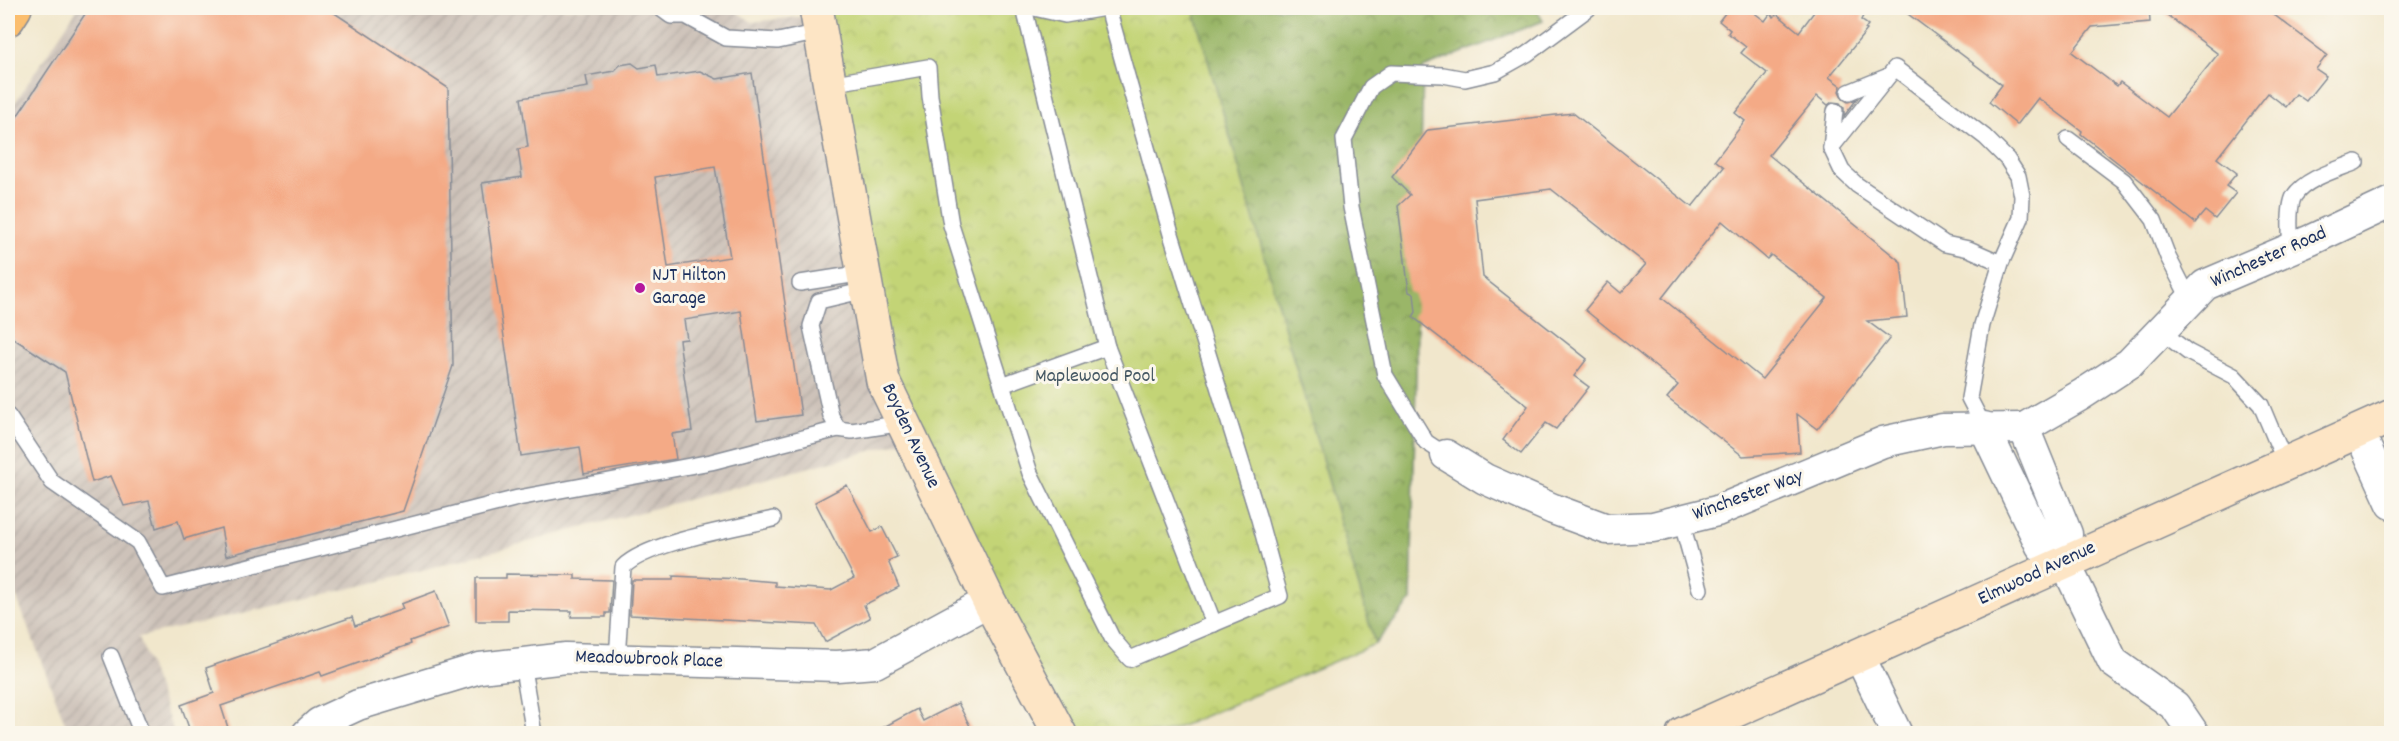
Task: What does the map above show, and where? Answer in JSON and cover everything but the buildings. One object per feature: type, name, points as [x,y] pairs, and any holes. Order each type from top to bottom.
[{"type":"main road","points":[[8,19],[15,8]]},
{"type":"street","name":"Boyden Avenue","points":[[818,20],[883,381],[989,601],[1060,734]]},
{"type":"street","name":"Winchester Road","points":[[2024,428],[2130,363],[2159,330],[2205,285],[2391,202]]},
{"type":"street","name":"Elmwood Avenue","points":[[1683,734],[2391,416]]},
{"type":"street","points":[[1984,427],[2041,546],[2064,561],[2113,662],[2175,706],[2194,734]]},
{"type":"street","name":"Winchester Way","points":[[1446,455],[1485,479],[1553,509],[1607,529],[1653,527],[1717,511],[1883,442],[1943,429],[2024,428]]},
{"type":"street","points":[[2024,428],[2067,534],[2064,561]]},
{"type":"street","points":[[2359,432],[2391,504]]},
{"type":"street","name":"Meadowbrook Place","points":[[307,734],[319,723],[358,705],[480,668],[566,658],[837,666],[875,663],[989,601]]},
{"type":"street","points":[[1859,655],[1897,734]]},
{"type":"lane","points":[[660,8],[671,15],[684,12],[726,38],[778,41],[818,20]]},
{"type":"lane","points":[[1024,8],[1107,347],[1214,624]]},
{"type":"lane","points":[[829,84],[928,67],[930,96],[951,225],[1030,473],[1112,638],[1130,659],[1280,596],[1259,519],[1171,234],[1107,8],[1065,15],[1034,8]]},
{"type":"lane","points":[[1446,455],[1426,442],[1385,375],[1351,207],[1344,139],[1371,87],[1391,74],[1443,75],[1465,80],[1495,72],[1527,54],[1589,8]]},
{"type":"lane","points":[[1831,148],[1895,68],[1985,137],[2007,159],[2018,176],[2022,196],[2021,218],[2001,263],[1982,325],[1969,398],[1984,427]]},
{"type":"lane","points":[[1850,92],[1888,76]]},
{"type":"lane","points":[[1835,111],[1831,148],[1842,171],[1857,184],[1945,244],[1969,249],[2001,263]]},
{"type":"lane","points":[[2068,139],[2124,181],[2154,220],[2168,257],[2190,300]]},
{"type":"lane","points":[[2291,248],[2290,227],[2293,197],[2307,183],[2356,162]]},
{"type":"lane","points":[[800,283],[865,281]]},
{"type":"lane","points":[[838,429],[831,416],[811,326],[819,301],[865,281]]},
{"type":"lane","points":[[2159,330],[2188,352],[2234,376],[2261,405],[2285,462]]},
{"type":"lane","points":[[1002,385],[1107,347]]},
{"type":"lane","points":[[8,416],[52,482],[138,542],[164,588],[518,498],[711,462],[838,429],[852,431],[903,423]]},
{"type":"lane","points":[[617,659],[623,567],[631,559],[662,546],[773,519]]},
{"type":"lane","points":[[1681,520],[1700,589]]},
{"type":"lane","points":[[111,656],[142,734]]},
{"type":"lane","points":[[522,663],[534,734]]},
{"type":"shaded area","name":"NJT Hilton Garage","points":[[78,8],[731,8],[752,22],[827,14],[908,441],[373,583],[139,637],[174,733],[69,733],[8,575],[8,113]]},
{"type":"green space","name":"Maplewood Pool","points":[[826,8],[1193,8],[1375,644],[1165,733],[1054,733],[908,441]]},
{"type":"green space","points":[[1193,8],[1536,8],[1543,21],[1423,68],[1411,601],[1375,644]]},
{"type":"place","name":"NJT Hilton Garage","points":[[640,288]]}]
